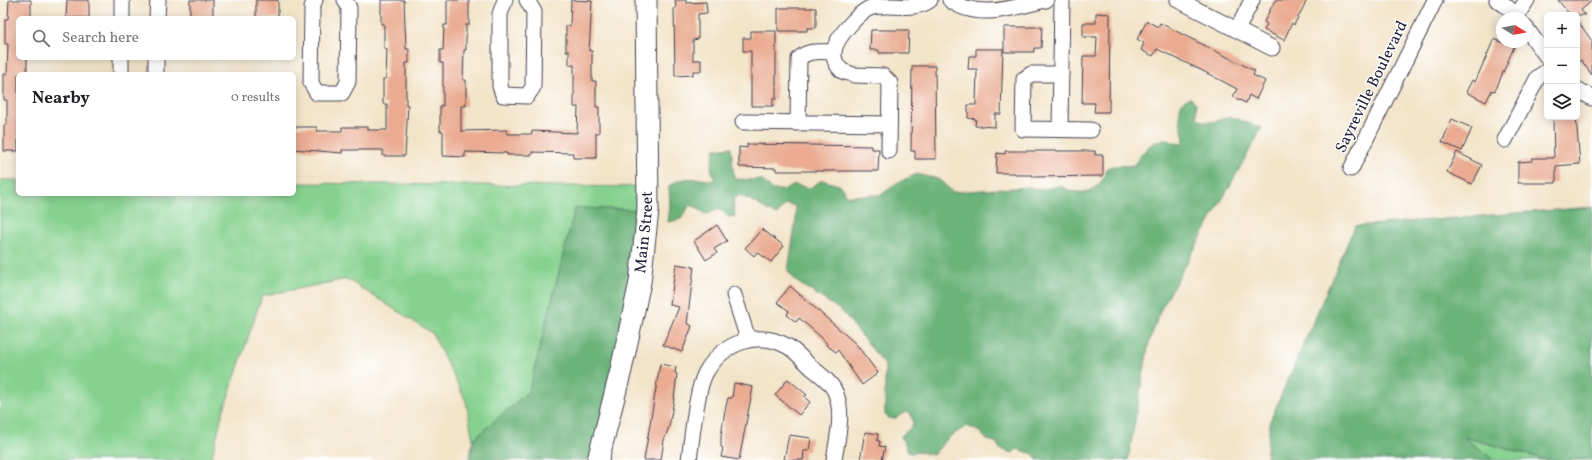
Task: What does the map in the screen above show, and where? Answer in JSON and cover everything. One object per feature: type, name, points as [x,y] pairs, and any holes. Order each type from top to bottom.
[{"type":"main road","name":"Main Street","points":[[598,460],[622,370],[640,282],[649,198],[646,0]]},
{"type":"street","points":[[122,0],[122,16]]},
{"type":"street","points":[[157,16],[158,0]]},
{"type":"street","points":[[315,0],[312,7],[311,83],[317,93],[342,93],[348,82],[349,8],[345,0]]},
{"type":"street","points":[[505,0],[500,14],[500,86],[503,95],[527,96],[533,87],[534,12],[527,0]]},
{"type":"street","points":[[889,151],[890,83],[887,78],[877,75],[847,74],[838,67],[834,52],[840,37],[852,22],[867,10],[874,7],[911,7],[920,5],[930,0]]},
{"type":"street","points":[[950,0],[964,8],[983,12],[1019,3],[1046,0]]},
{"type":"street","points":[[1060,129],[1062,0]]},
{"type":"street","points":[[1178,0],[1272,48]]},
{"type":"street","points":[[1237,30],[1252,0]]},
{"type":"street","name":"Sayreville Boulevard","points":[[1351,169],[1435,0]]},
{"type":"street","points":[[1497,0],[1512,12]]},
{"type":"street","points":[[1521,12],[1527,0]]},
{"type":"street","points":[[1532,36],[1544,53]]},
{"type":"street","points":[[798,123],[800,59],[803,54],[810,52],[834,52]]},
{"type":"street","points":[[121,60],[121,72]]},
{"type":"street","points":[[156,60],[156,72]]},
{"type":"street","points":[[1505,140],[1538,77],[1544,73]]},
{"type":"street","points":[[1061,74],[1031,74],[1024,79],[1023,128],[1091,130]]},
{"type":"street","points":[[1580,91],[1592,98]]},
{"type":"street","points":[[743,122],[889,124]]},
{"type":"street","points":[[734,295],[748,339]]},
{"type":"street","points":[[689,460],[705,375],[720,354],[734,344],[748,339],[761,338],[788,346],[828,381],[836,392],[840,406],[840,423],[834,460]]},
{"type":"green space","points":[[1191,98],[1196,103],[1197,118],[1205,122],[1221,120],[1229,116],[1262,128],[1161,309],[1149,342],[1128,460],[1037,460],[1034,454],[1017,449],[1013,453],[1000,449],[996,442],[987,440],[980,432],[967,426],[949,437],[933,455],[921,452],[909,453],[901,436],[910,429],[913,424],[910,413],[906,412],[893,419],[885,415],[885,365],[842,311],[797,282],[788,271],[796,219],[795,206],[786,204],[777,215],[739,195],[733,201],[735,216],[728,217],[719,208],[706,214],[690,205],[681,219],[668,222],[670,207],[669,186],[680,180],[686,179],[715,181],[711,167],[715,149],[731,147],[734,179],[762,180],[772,190],[784,190],[795,185],[810,188],[822,180],[839,185],[848,196],[881,195],[897,183],[917,174],[938,179],[953,192],[1028,187],[1038,190],[1061,186],[1076,192],[1083,192],[1096,187],[1101,182],[1107,168],[1114,166],[1134,165],[1139,157],[1153,143],[1164,140],[1181,144],[1184,140],[1180,121],[1180,109],[1185,100]]},
{"type":"green space","points":[[0,180],[16,180],[16,196],[296,196],[296,183],[649,187],[648,210],[575,208],[529,391],[473,440],[466,401],[432,333],[347,279],[262,296],[222,415],[211,460],[0,460]]},
{"type":"green space","points":[[1592,207],[1592,460],[1547,460],[1464,437],[1494,460],[1266,460],[1270,421],[1355,226]]},
{"type":"green space","points":[[575,208],[648,210],[598,460],[469,460],[473,440],[529,391]]},
{"type":"green space","points":[[1463,437],[1547,460],[1494,460]]},
{"type":"building","points":[[9,0],[31,0],[31,16],[16,16],[16,60],[27,60],[27,72],[16,72],[16,151],[4,151],[4,125],[7,125],[7,100],[4,100],[4,74],[7,74],[8,44],[5,44],[5,19],[8,19]]},
{"type":"building","points":[[67,0],[89,0],[89,16],[66,16]]},
{"type":"building","points":[[190,0],[213,0],[213,16],[190,16]]},
{"type":"building","points":[[256,0],[278,0],[278,16],[256,16]]},
{"type":"building","points":[[381,0],[404,0],[406,49],[409,49],[409,63],[406,63],[406,105],[408,105],[405,156],[383,156],[383,150],[342,150],[342,153],[296,149],[296,127],[317,127],[317,131],[342,131],[342,127],[368,127],[368,130],[387,130],[387,104],[383,104],[383,79],[386,79],[387,49],[384,49],[384,24],[381,24]]},
{"type":"building","points":[[447,0],[469,0],[469,25],[466,25],[466,50],[464,50],[463,80],[466,80],[466,106],[461,106],[461,131],[507,130],[507,134],[532,134],[532,131],[577,133],[578,107],[574,107],[574,65],[569,65],[569,51],[566,51],[566,26],[570,26],[571,0],[592,1],[589,51],[592,51],[592,81],[596,81],[596,107],[599,107],[599,133],[596,133],[596,158],[573,158],[573,153],[532,152],[532,155],[507,155],[507,153],[465,152],[465,157],[443,156],[443,131],[440,131],[440,105],[443,106],[443,63],[440,63],[440,50],[443,50],[444,25],[447,25]]},
{"type":"building","points":[[675,0],[686,0],[686,3],[706,2],[707,13],[698,14],[698,39],[693,40],[693,60],[701,60],[701,71],[693,71],[693,75],[675,76]]},
{"type":"building","points":[[1275,0],[1307,0],[1294,25],[1292,23],[1284,40],[1264,30],[1267,24],[1264,22]]},
{"type":"building","points":[[1558,0],[1592,0],[1581,10],[1585,15],[1580,15],[1580,12],[1568,12]]},
{"type":"building","points":[[778,8],[816,8],[816,28],[807,28],[807,31],[778,31]]},
{"type":"building","points":[[1096,13],[1110,14],[1109,112],[1094,112],[1095,103],[1082,103],[1083,56],[1096,56],[1097,37],[1083,37],[1083,23],[1096,23]]},
{"type":"building","points":[[1147,21],[1158,27],[1160,23],[1255,71],[1253,75],[1265,81],[1256,99],[1249,95],[1246,103],[1233,97],[1237,89],[1205,72],[1157,49],[1153,56],[1141,50],[1144,43],[1137,39]]},
{"type":"building","points":[[1580,24],[1592,41],[1592,75],[1581,60],[1580,61]]},
{"type":"building","points":[[1004,27],[1042,27],[1041,48],[1034,48],[1034,52],[1004,52]]},
{"type":"building","points":[[871,30],[909,30],[908,53],[879,53],[879,50],[870,50]]},
{"type":"building","points":[[751,31],[776,31],[776,99],[773,99],[773,106],[751,106],[751,51],[743,51],[743,38],[751,38]]},
{"type":"building","points":[[1494,39],[1496,40],[1496,48],[1514,48],[1495,91],[1492,90],[1486,102],[1466,92],[1472,80],[1475,82]]},
{"type":"building","points":[[976,49],[1003,49],[1001,114],[995,114],[995,127],[975,126],[976,119],[968,118],[968,105],[976,105],[977,69],[968,69],[969,56],[976,56]]},
{"type":"building","points":[[912,66],[935,66],[936,159],[915,159],[915,151],[911,151]]},
{"type":"building","points":[[1452,119],[1472,128],[1462,151],[1442,142]]},
{"type":"building","points":[[1553,120],[1576,120],[1580,164],[1556,166],[1556,183],[1518,183],[1518,162],[1532,161],[1532,158],[1554,158]]},
{"type":"building","points":[[747,144],[871,146],[871,149],[879,149],[878,171],[776,171],[776,168],[739,167],[739,147],[747,148]]},
{"type":"building","points":[[1005,151],[1095,151],[1095,155],[1103,155],[1103,176],[1033,177],[1033,175],[1015,175],[1015,173],[996,173],[997,153],[1005,154]]},
{"type":"building","points":[[1457,152],[1482,165],[1472,184],[1447,172]]},
{"type":"building","points":[[717,225],[727,241],[714,249],[717,253],[706,260],[694,241]]},
{"type":"building","points":[[762,229],[784,246],[771,262],[757,252],[754,256],[745,248]]},
{"type":"building","points":[[676,264],[694,267],[687,323],[692,326],[682,352],[663,345],[679,307],[670,305]]},
{"type":"building","points":[[790,286],[856,344],[878,373],[862,385],[838,350],[836,352],[826,345],[827,344],[822,338],[799,318],[796,322],[787,315],[789,311],[777,302]]},
{"type":"building","points":[[660,364],[676,367],[675,373],[677,374],[674,399],[669,427],[664,440],[661,460],[644,460]]},
{"type":"building","points":[[788,379],[807,395],[804,397],[810,402],[799,415],[775,395]]},
{"type":"building","points":[[734,383],[753,387],[739,460],[721,457],[723,448],[721,447],[721,436],[725,410],[728,398],[732,398]]},
{"type":"building","points":[[865,432],[878,434],[877,441],[880,441],[879,446],[885,447],[882,460],[860,460]]},
{"type":"building","points":[[789,435],[811,438],[809,451],[804,451],[803,460],[784,460]]}]
